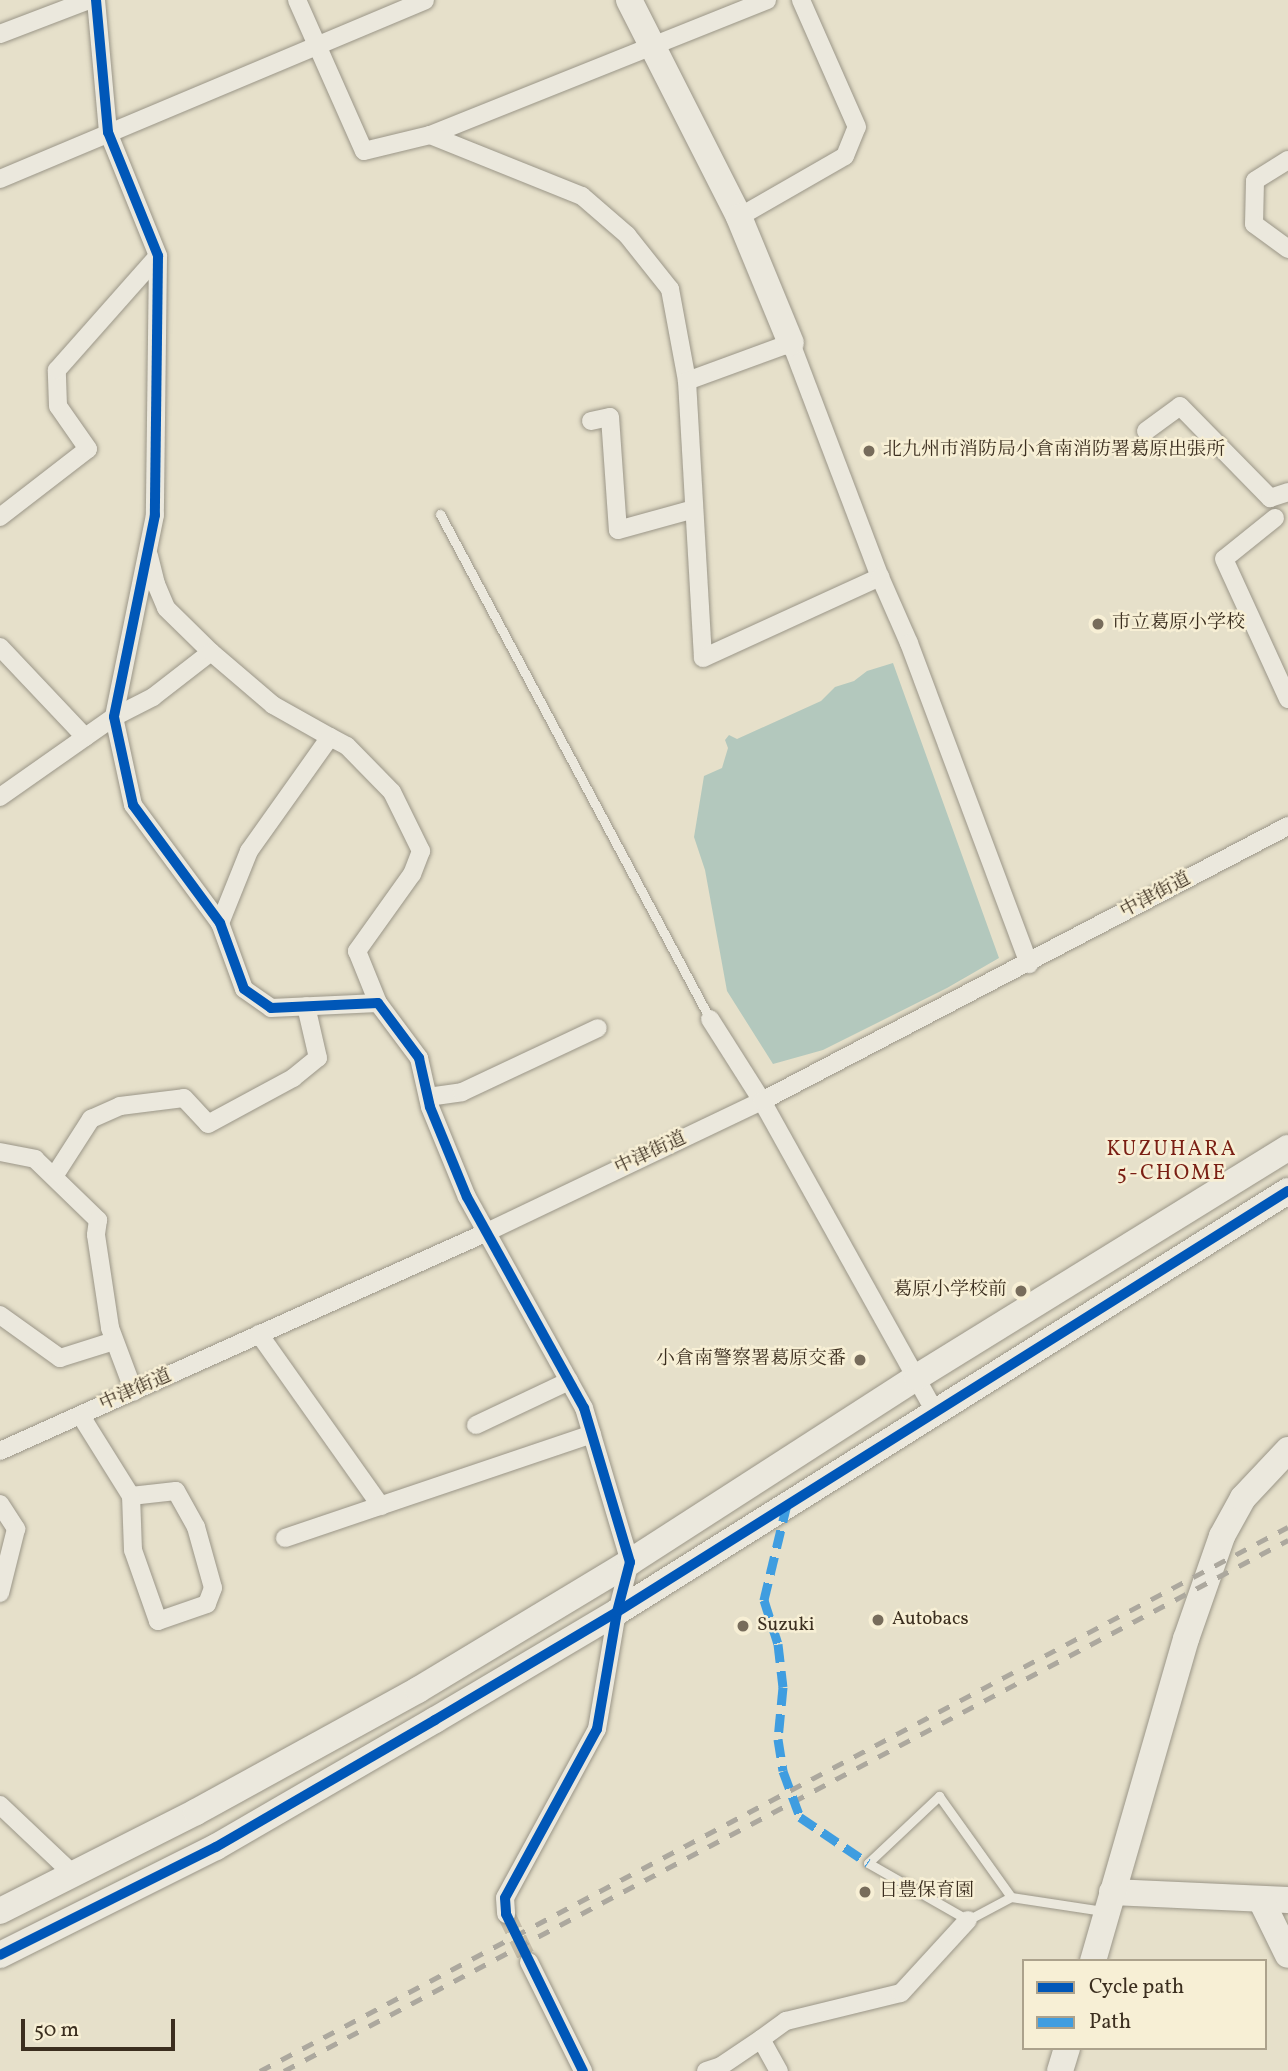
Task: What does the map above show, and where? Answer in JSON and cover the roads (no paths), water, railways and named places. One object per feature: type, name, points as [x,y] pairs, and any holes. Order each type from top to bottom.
[{"type":"street","points":[[0,34],[89,0]]},
{"type":"street","points":[[96,0],[108,132],[158,256],[155,515],[114,717],[133,805],[220,923],[244,989],[271,1007],[379,1003]]},
{"type":"street","points":[[297,0],[363,151],[430,135],[767,0]]},
{"type":"street","points":[[0,180],[316,43],[425,0]]},
{"type":"street","points":[[629,0],[739,217],[791,343],[880,577],[909,643],[1029,964]]},
{"type":"street","points":[[739,217],[845,156],[856,127],[801,0]]},
{"type":"street","points":[[430,135],[582,196],[627,235],[670,289],[687,381],[703,658],[880,577]]},
{"type":"street","points":[[1288,160],[1255,181],[1254,225],[1288,249]]},
{"type":"street","points":[[0,517],[88,449],[58,406],[57,370],[158,256]]},
{"type":"street","points":[[687,381],[791,343]]},
{"type":"street","points":[[1146,431],[1180,406],[1270,498],[1288,492]]},
{"type":"street","points":[[591,421],[610,416],[618,530],[694,509]]},
{"type":"street","points":[[1275,518],[1224,559],[1288,699]]},
{"type":"street","points":[[148,549],[156,584],[166,608],[211,652],[273,705],[347,746],[392,792],[421,851],[412,874],[358,951],[379,1003],[419,1058],[428,1097],[467,1197],[584,1408],[630,1562],[617,1612],[597,1729],[505,1898],[506,1914]]},
{"type":"street","points":[[0,647],[86,737]]},
{"type":"street","points":[[0,797],[114,717],[153,697],[211,652]]},
{"type":"street","points":[[220,923],[249,851],[330,737]]},
{"type":"street","name":"中津街道","points":[[0,1451],[485,1233],[762,1101],[1029,964],[1288,826]]},
{"type":"street","points":[[55,1175],[91,1119],[120,1106],[184,1098],[208,1124],[293,1078],[318,1058],[306,1006]]},
{"type":"street","points":[[710,1019],[762,1101],[935,1412]]},
{"type":"street","points":[[428,1097],[462,1092],[598,1028]]},
{"type":"street","points":[[0,1911],[196,1812],[406,1696],[630,1562],[917,1377],[1288,1148]]},
{"type":"street","points":[[0,1152],[35,1159],[55,1175],[98,1220],[96,1235],[110,1328],[134,1392]]},
{"type":"street","points":[[0,1955],[216,1847],[617,1612],[1288,1191]]},
{"type":"street","points":[[0,1315],[60,1358],[114,1340]]},
{"type":"street","points":[[259,1334],[381,1506]]},
{"type":"street","points":[[476,1425],[569,1381]]},
{"type":"street","points":[[81,1416],[131,1496],[133,1550],[158,1621],[207,1604],[213,1588],[200,1540],[176,1491],[131,1496]]},
{"type":"street","points":[[285,1538],[592,1434]]},
{"type":"street","points":[[1094,1959],[1186,1639],[1222,1536],[1244,1498],[1288,1450]]},
{"type":"street","points":[[0,1504],[16,1529],[0,1593]]},
{"type":"street","points":[[0,1805],[73,1874]]},
{"type":"street","points":[[1261,1900],[1288,1955]]},
{"type":"street","points":[[1110,1902],[1288,1900]]},
{"type":"street","points":[[706,2071],[721,2066],[786,2021],[901,1993],[968,1920]]},
{"type":"street","points":[[529,1962],[583,2071]]},
{"type":"street","points":[[761,2039],[779,2071]]},
{"type":"street","points":[[1060,2071],[1066,2050]]},
{"type":"lane","points":[[440,514],[710,1019]]},
{"type":"lane","points":[[1011,1897],[939,1796],[868,1863],[968,1920],[1011,1897],[1110,1902]]},
{"type":"tunnel","points":[[506,1914],[529,1962]]},
{"type":"railway","points":[[260,2071],[1288,1527]]},
{"type":"railway","points":[[284,2071],[1288,1540]]},
{"type":"place","name":"北九州市消防局小倉南消防署葛原出張所","points":[[869,451]]},
{"type":"place","name":"市立葛原小学校","points":[[1098,624]]},
{"type":"place","name":"葛原小学校前","points":[[1021,1291]]},
{"type":"place","name":"小倉南警察署葛原交番","points":[[860,1360]]},
{"type":"place","name":"Autobacs","points":[[878,1620]]},
{"type":"place","name":"Suzuki","points":[[743,1626]]},
{"type":"place","name":"日豊保育園","points":[[865,1892]]},
{"type":"district","name":"KUZUHARA 5-CHOME","points":[[1172,1162]]}]
